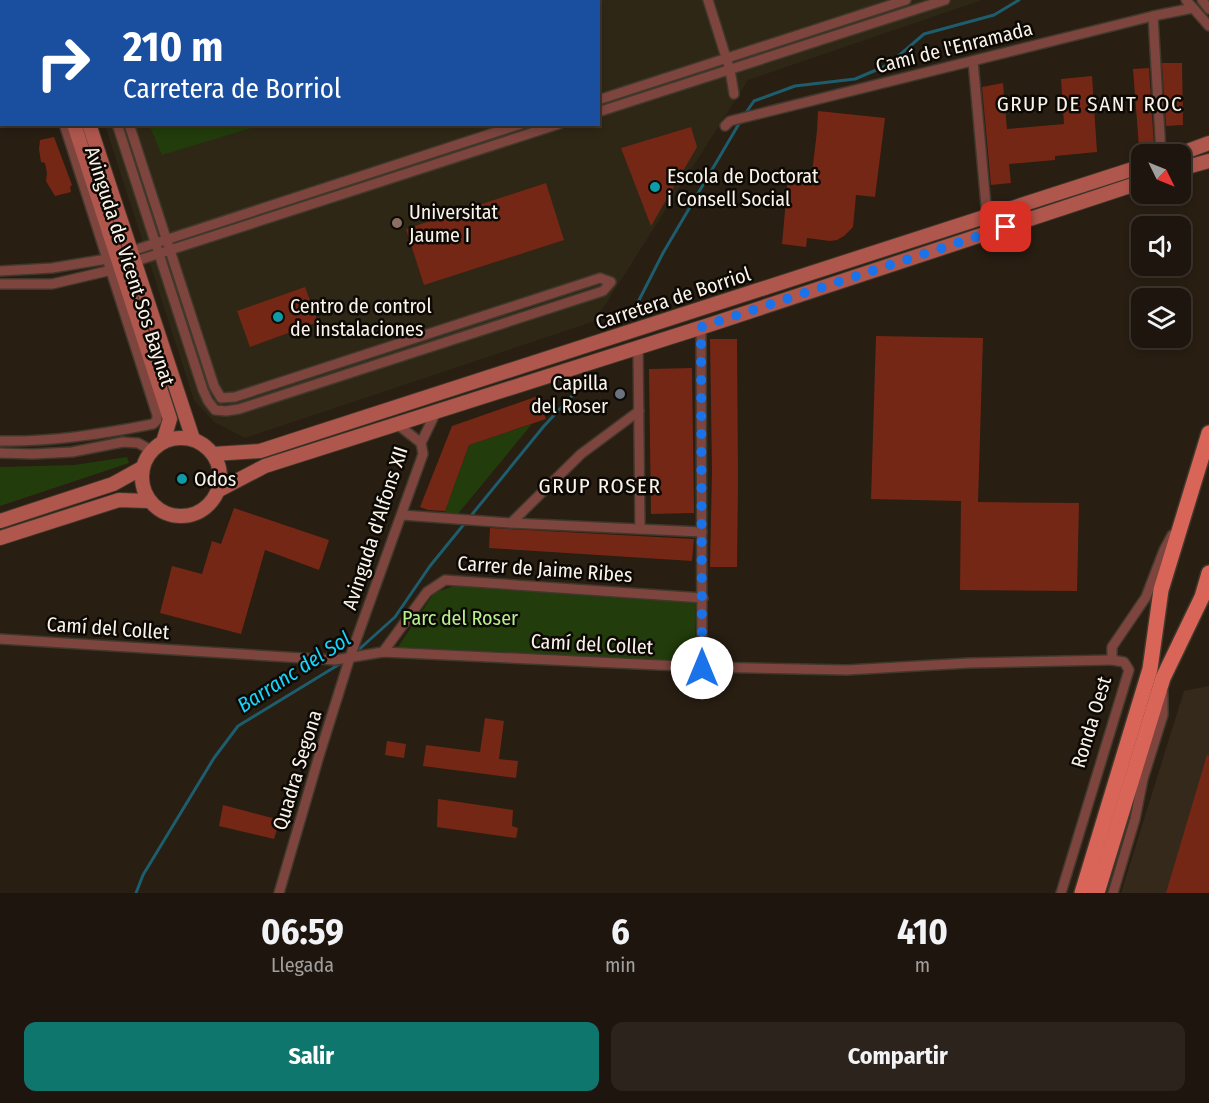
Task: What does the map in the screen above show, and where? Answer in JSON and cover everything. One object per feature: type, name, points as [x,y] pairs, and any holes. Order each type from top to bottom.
[{"type":"main road","name":"Avinguda de Vicent Sos Baynat","points":[[75,126],[170,419],[157,446]]},
{"type":"main road","name":"Avinguda de Vicent Sos Baynat","points":[[88,126],[120,261],[192,439]]},
{"type":"main road","points":[[1191,150],[1209,143]]},
{"type":"main road","points":[[1191,166],[1209,161]]},
{"type":"main road","name":"Carretera de Borriol","points":[[213,454],[260,451],[1131,170]]},
{"type":"main road","name":"Carretera de Borriol","points":[[219,490],[265,466],[701,327],[1131,186]]},
{"type":"main road","name":"Ronda Oest","points":[[1082,893],[1150,669],[1161,590],[1209,433]]},
{"type":"main road","points":[[0,521],[113,484],[142,468],[157,446],[177,437],[192,439],[204,445],[213,454],[220,471],[219,490],[207,508],[187,517],[165,514],[148,501],[141,485],[142,468]]},
{"type":"main road","points":[[0,538],[119,500],[148,501]]},
{"type":"main road","points":[[1097,893],[1163,678],[1202,597],[1209,573]]},
{"type":"street","points":[[708,0],[730,70],[734,94]]},
{"type":"street","points":[[600,99],[906,0]]},
{"type":"street","points":[[600,111],[945,0]]},
{"type":"street","points":[[1186,0],[1209,26]]},
{"type":"street","name":"Camí de l'Enramada","points":[[725,126],[730,121],[1193,8]]},
{"type":"street","points":[[1153,16],[1160,144]]},
{"type":"street","points":[[973,61],[987,217]]},
{"type":"street","name":"Avinguda de Vicent Sos Baynat","points":[[0,441],[29,442],[71,438],[153,424],[157,420],[120,261],[65,126]]},
{"type":"street","points":[[118,126],[203,390],[215,410],[239,409],[603,291],[611,282],[600,278],[235,397],[221,398],[214,386],[130,126]]},
{"type":"street","points":[[0,284],[52,284],[120,261],[166,239],[515,126]]},
{"type":"street","points":[[0,271],[120,261],[158,254],[553,126]]},
{"type":"street","points":[[701,327],[702,668]]},
{"type":"street","points":[[638,347],[640,529]]},
{"type":"street","points":[[511,523],[581,454],[639,411]]},
{"type":"street","name":"Avinguda d'Alfons XII","points":[[350,657],[423,454],[421,443],[436,412]]},
{"type":"street","name":"Avinguda d'Alfons XII","points":[[397,424],[421,443]]},
{"type":"street","points":[[0,453],[72,452],[123,442],[157,446]]},
{"type":"street","points":[[527,523],[531,504]]},
{"type":"street","points":[[402,515],[511,523],[702,532]]},
{"type":"street","name":"Ronda Oest","points":[[1061,893],[1129,670],[1124,662],[1112,660],[1112,647],[1146,597],[1164,550],[1183,518]]},
{"type":"street","name":"Carrer de Jaime Ribes","points":[[382,652],[427,592],[445,580],[703,598]]},
{"type":"street","name":"Camí del Collet","points":[[0,639],[334,660],[382,652],[702,668],[847,670],[969,663],[1112,660]]},
{"type":"street","name":"Quadra Segona","points":[[279,893],[350,657]]},
{"type":"street","points":[[1113,893],[1135,819],[1143,779],[1163,715],[1163,678]]},
{"type":"shaded area","name":"Universitat Jaume I","points":[[600,0],[982,0],[748,80],[595,321],[245,438],[214,422],[194,400],[105,126],[600,126]]},
{"type":"shaded area","points":[[1209,686],[1209,893],[1121,893],[1184,691]]},
{"type":"green space","points":[[149,126],[258,126],[162,155]]},
{"type":"green space","points":[[532,424],[457,515],[443,516],[469,445]]},
{"type":"green space","points":[[127,457],[129,463],[0,506],[0,467],[74,465]]},
{"type":"green space","name":"Parc del Roser","points":[[454,586],[696,603],[695,661],[398,647],[434,593]]},
{"type":"building","points":[[1162,63],[1182,63],[1183,125],[1166,126]]},
{"type":"building","points":[[1149,68],[1154,144],[1139,144],[1133,69]]},
{"type":"building","points":[[1092,76],[1097,152],[1055,156],[1055,160],[1009,164],[1011,183],[991,185],[982,87],[1003,83],[1007,129],[1064,124],[1061,79]]},
{"type":"building","points":[[818,111],[885,118],[875,197],[856,195],[853,227],[837,240],[807,238],[806,247],[782,244],[788,178],[811,181]]},
{"type":"building","name":"Escola de Doctorat i Consell Social","points":[[691,127],[697,147],[651,226],[621,148]]},
{"type":"building","points":[[54,137],[72,185],[71,192],[55,196],[46,181],[45,163],[41,162],[39,149],[40,140]]},
{"type":"building","points":[[546,183],[564,240],[424,285],[406,229]]},
{"type":"building","name":"Centro de control de instalaciones","points":[[305,287],[318,322],[250,347],[237,311]]},
{"type":"building","points":[[876,336],[983,338],[978,502],[1079,503],[1077,591],[960,590],[961,501],[871,499]]},
{"type":"building","points":[[710,339],[737,339],[737,567],[710,567],[712,471]]},
{"type":"building","points":[[692,368],[694,513],[651,514],[649,369]]},
{"type":"building","points":[[538,396],[546,419],[469,445],[445,511],[420,507],[452,426]]},
{"type":"building","points":[[234,508],[329,540],[319,570],[265,550],[241,634],[160,613],[172,566],[202,574],[212,541],[221,544]]},
{"type":"building","points":[[490,528],[694,539],[692,561],[489,548]]},
{"type":"building","points":[[485,718],[504,721],[499,759],[518,761],[516,778],[423,766],[426,745],[480,752]]},
{"type":"building","points":[[387,741],[406,744],[404,758],[385,755]]},
{"type":"building","points":[[1207,755],[1209,756],[1209,893],[1166,893]]},
{"type":"building","points":[[438,799],[513,810],[512,826],[518,828],[516,838],[437,827]]},
{"type":"building","points":[[223,805],[280,820],[274,839],[219,826]]},
{"type":"waterway","name":"Barranc del Sol","points":[[745,114],[754,101],[795,86],[855,79],[888,65],[924,34],[994,15],[1019,0]]},
{"type":"waterway","name":"Barranc del Sol","points":[[633,312],[663,253],[740,122]]},
{"type":"waterway","name":"Barranc del Sol","points":[[355,653],[395,617],[430,566],[544,426],[584,383]]},
{"type":"waterway","name":"Barranc del Sol","points":[[136,893],[143,875],[214,758],[238,726],[343,662]]},
{"type":"place","name":"Escola de Doctorat i Consell Social","points":[[655,187]]},
{"type":"place","name":"Universitat Jaume I","points":[[397,223]]},
{"type":"place","name":"Centro de control de instalaciones","points":[[278,317]]},
{"type":"place","name":"Capilla del Roser","points":[[620,394]]},
{"type":"place","name":"Odos","points":[[182,479]]},
{"type":"district","name":"GRUP DE SANT ROC","points":[[1090,104]]},
{"type":"district","name":"GRUP ROSER","points":[[600,486]]},
{"type":"route","points":[[702,668],[701,327],[1006,227]]}]
